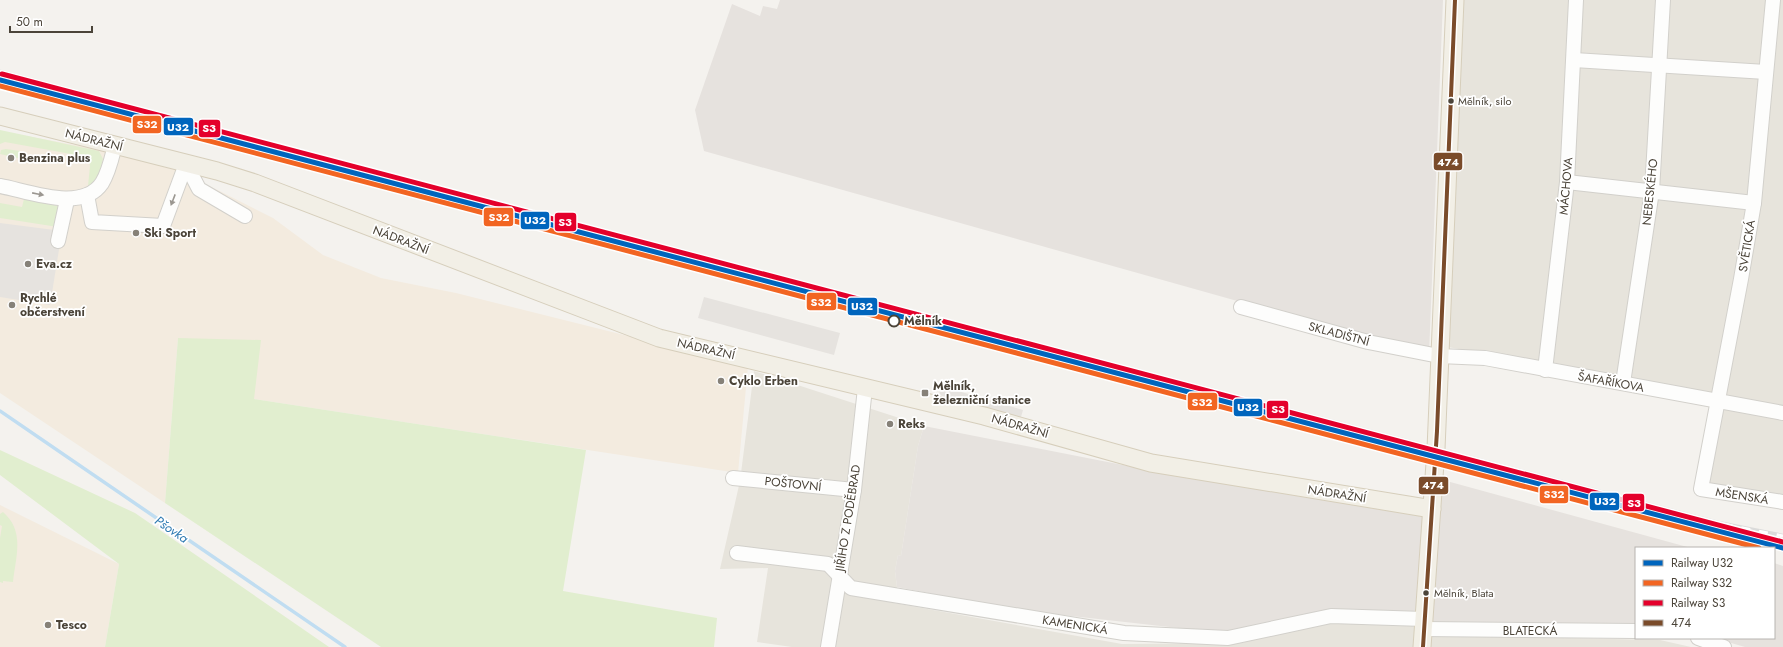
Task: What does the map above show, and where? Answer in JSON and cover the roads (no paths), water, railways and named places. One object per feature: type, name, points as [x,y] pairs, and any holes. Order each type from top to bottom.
[{"type":"main road","points":[[1423,636],[1432,509],[1455,0]]},
{"type":"main road","name":"NÁDRAŽNÍ","points":[[0,116],[217,171],[255,183],[659,338],[984,416],[1151,463],[1432,509]]},
{"type":"street","name":"MÁCHOVA","points":[[1545,370],[1567,182],[1576,0]]},
{"type":"street","name":"NEBESKÉHO","points":[[1623,383],[1652,191],[1663,0]]},
{"type":"street","name":"SVĚTICKÁ","points":[[1701,490],[1717,400],[1742,279],[1754,203],[1773,0]]},
{"type":"street","points":[[1574,60],[1660,64],[1766,72]]},
{"type":"street","points":[[1,185],[67,200],[87,195],[102,183],[115,145]]},
{"type":"street","points":[[87,195],[92,222],[163,226],[186,164]]},
{"type":"street","points":[[186,164],[199,189],[245,216]]},
{"type":"street","points":[[1567,182],[1754,203]]},
{"type":"street","points":[[58,241],[67,200]]},
{"type":"street","name":"SKLADIŠTNÍ","points":[[1241,307],[1368,342],[1439,356]]},
{"type":"street","name":"ŠAFAŘÍKOVA","points":[[1439,356],[1486,358],[1783,413]]},
{"type":"street","name":"JIŘÍHO Z PODĚBRAD","points":[[828,647],[854,490],[865,388]]},
{"type":"street","name":"POŠTOVNÍ","points":[[733,478],[854,490]]},
{"type":"street","name":"MŠENSKÁ","points":[[1701,490],[1783,502]]},
{"type":"street","name":"KAMENICKÁ","points":[[737,553],[828,564],[851,588],[1124,633],[1228,638],[1331,616],[1423,636]]},
{"type":"street","name":"BLATECKÁ","points":[[1423,636],[1635,632]]},
{"type":"street","points":[[1701,639],[1724,647]]},
{"type":"waterway","name":"Pšovka","points":[[0,411],[345,647]]},
{"type":"railway","points":[[0,72],[1718,523],[1783,536]]},
{"type":"rail line","name":"S3","points":[[2,74],[1783,542]]},
{"type":"rail line","name":"U32","points":[[0,80],[1783,548]]},
{"type":"rail line","name":"S32","points":[[0,86],[1755,547]]},
{"type":"place","name":"Mělník, silo","points":[[1451,101]]},
{"type":"place","name":"Benzina plus","points":[[11,158]]},
{"type":"place","name":"Ski Sport","points":[[136,233]]},
{"type":"place","name":"Eva.cz","points":[[28,264]]},
{"type":"place","name":"Rychlé občerstvení","points":[[12,305]]},
{"type":"place","name":"Mělník","points":[[894,321]]},
{"type":"place","name":"Cyklo Erben","points":[[721,381]]},
{"type":"place","name":"Mělník, železniční stanice","points":[[925,393]]},
{"type":"place","name":"Reks","points":[[890,424]]},
{"type":"place","name":"Mělník, Blata","points":[[1426,593]]},
{"type":"place","name":"Tesco","points":[[48,625]]}]
